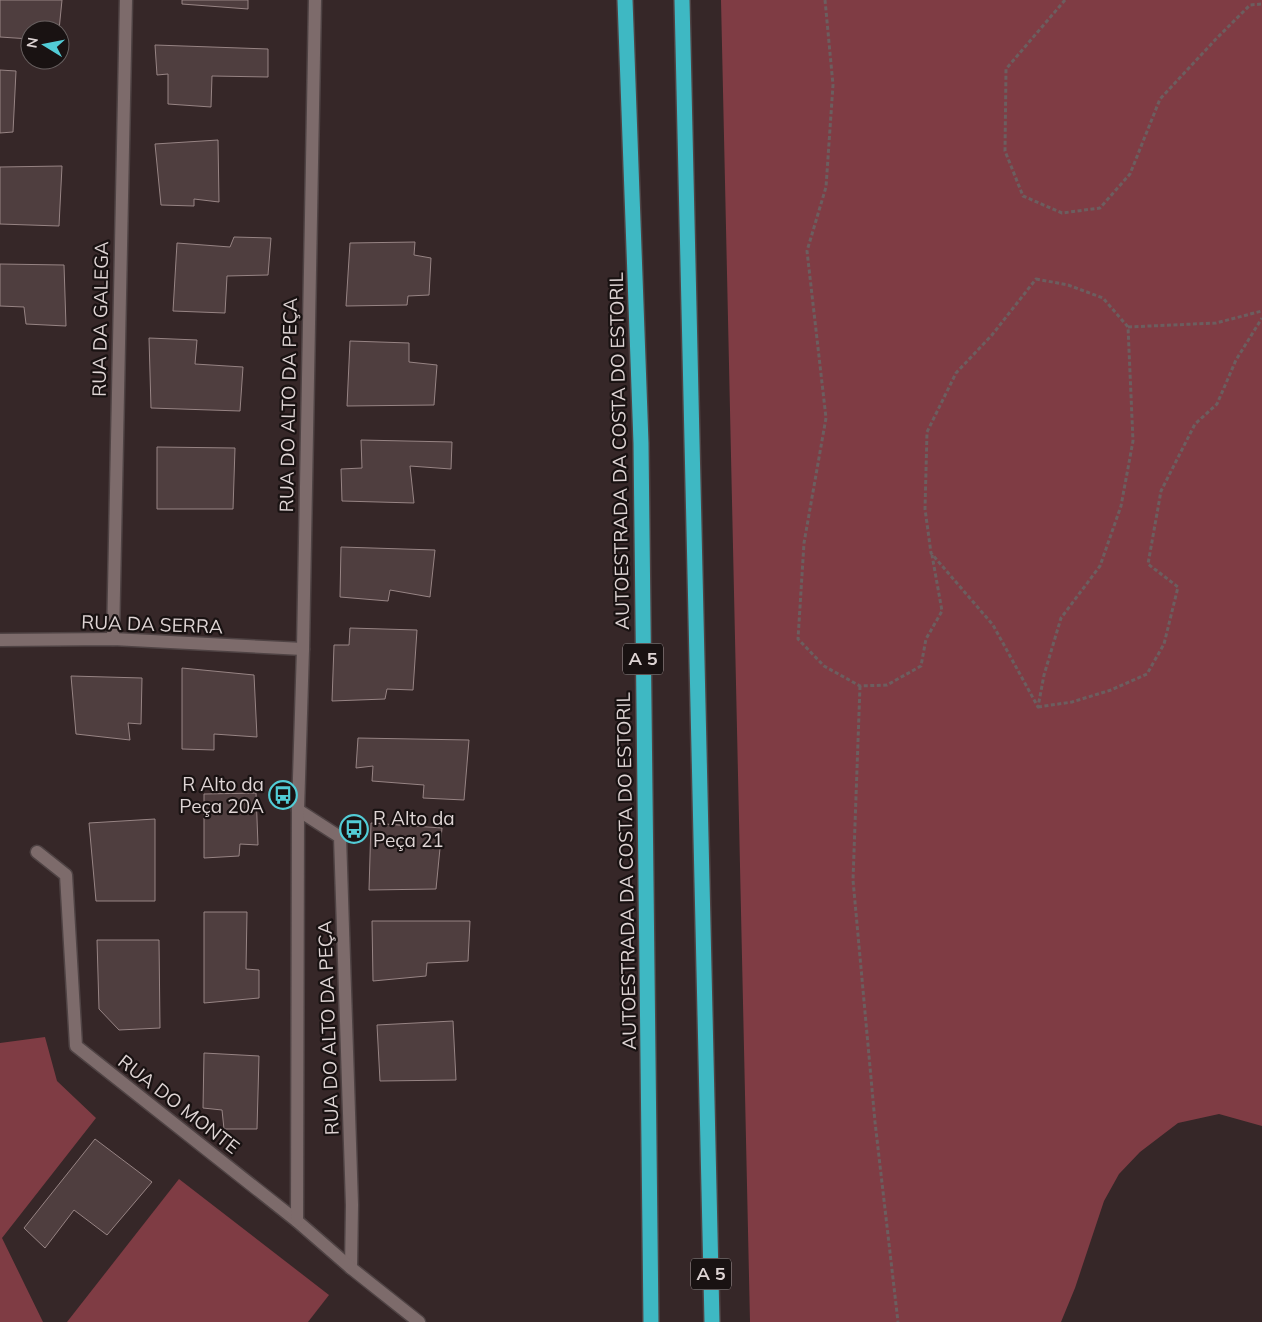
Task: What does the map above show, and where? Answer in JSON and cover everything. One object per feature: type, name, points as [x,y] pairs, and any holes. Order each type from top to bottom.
[{"type":"highway","name":"AUTOESTRADA DA COSTA DO ESTORIL","points":[[625,0],[641,443],[651,1322]]},
{"type":"highway","name":"A 5","points":[[682,0],[712,1322]]},
{"type":"street","name":"RUA DA GALEGA","points":[[113,639],[126,0]]},
{"type":"street","name":"RUA DO ALTO DA PEÇA","points":[[297,1221],[298,810],[303,649],[315,0]]},
{"type":"street","name":"RUA DA SERRA","points":[[0,640],[113,639],[303,649]]},
{"type":"street","name":"RUA DO ALTO DA PEÇA","points":[[298,810],[340,837],[352,1205],[350,1268]]},
{"type":"street","name":"RUA DO MONTE","points":[[37,852],[66,875],[76,1046],[297,1221],[350,1268],[419,1322]]},
{"type":"path","points":[[825,0],[833,84],[827,178],[807,251],[826,418],[804,543],[798,639],[824,666],[860,686],[887,685],[921,666],[926,639],[942,611],[925,509],[927,432],[956,373],[992,335],[1036,279],[1068,285],[1103,298],[1128,327],[1133,441],[1121,506],[1100,566],[1061,618],[1044,675],[1038,707]]},
{"type":"path","points":[[1065,0],[1006,68],[1005,151],[1023,196],[1062,213],[1100,208],[1130,174],[1160,99],[1250,5],[1262,4]]},
{"type":"path","points":[[1128,327],[1216,323],[1262,311]]},
{"type":"path","points":[[1038,707],[1072,702],[1111,690],[1147,674],[1164,644],[1178,587],[1148,564],[1161,491],[1195,424],[1217,404],[1236,360],[1262,318]]},
{"type":"path","points":[[931,553],[993,625],[1038,707]]},
{"type":"path","points":[[860,686],[853,880],[875,1122],[898,1322]]},
{"type":"shaded area","points":[[721,0],[1262,0],[1262,1126],[1219,1114],[1178,1123],[1140,1152],[1119,1174],[1104,1201],[1075,1288],[1061,1322],[750,1322]]},
{"type":"shaded area","points":[[45,1037],[57,1081],[96,1118],[2,1238],[43,1322],[0,1322],[0,1043]]},
{"type":"shaded area","points":[[179,1179],[329,1295],[308,1322],[67,1322]]},
{"type":"building","points":[[0,0],[62,0],[60,20],[20,20],[20,38],[0,37]]},
{"type":"building","points":[[182,0],[248,0],[248,9],[182,4]]},
{"type":"building","points":[[155,45],[268,49],[268,77],[212,76],[211,107],[168,104],[168,74],[157,75]]},
{"type":"building","points":[[0,70],[16,71],[13,132],[0,133]]},
{"type":"building","points":[[218,140],[219,202],[194,199],[194,206],[161,205],[155,144]]},
{"type":"building","points":[[62,166],[59,226],[0,224],[0,167]]},
{"type":"building","points":[[234,237],[271,238],[268,275],[227,276],[225,313],[173,311],[177,243],[230,247]]},
{"type":"building","points":[[415,242],[414,255],[431,258],[429,295],[408,296],[407,305],[346,306],[350,243]]},
{"type":"building","points":[[0,264],[64,265],[66,326],[26,324],[24,307],[0,306]]},
{"type":"building","points":[[149,338],[197,340],[195,364],[243,367],[240,411],[151,408]]},
{"type":"building","points":[[350,341],[409,343],[409,362],[437,365],[434,405],[347,406]]},
{"type":"building","points":[[361,440],[452,442],[451,469],[410,466],[414,503],[342,501],[341,469],[362,468]]},
{"type":"building","points":[[157,447],[235,448],[233,509],[157,509]]},
{"type":"building","points":[[341,547],[435,550],[430,597],[390,590],[388,601],[340,597]]},
{"type":"building","points":[[350,628],[417,630],[413,690],[387,689],[385,699],[332,701],[334,645],[349,645]]},
{"type":"building","points":[[182,668],[254,675],[257,737],[214,734],[214,750],[182,749]]},
{"type":"building","points":[[71,676],[142,678],[141,724],[128,723],[130,740],[76,734]]},
{"type":"building","points":[[358,738],[469,740],[464,800],[423,798],[424,785],[372,781],[373,766],[356,768]]},
{"type":"building","points":[[256,793],[258,845],[240,844],[239,856],[204,858],[204,794]]},
{"type":"building","points":[[155,819],[155,901],[96,901],[89,823]]},
{"type":"building","points":[[371,823],[442,828],[436,889],[369,890]]},
{"type":"building","points":[[204,912],[247,912],[246,969],[259,970],[259,998],[204,1003]]},
{"type":"building","points":[[372,921],[470,921],[468,961],[427,963],[426,976],[373,981]]},
{"type":"building","points":[[97,940],[159,940],[160,1028],[119,1030],[99,1009]]},
{"type":"building","points":[[453,1021],[456,1080],[380,1081],[377,1025]]},
{"type":"building","points":[[204,1053],[259,1056],[257,1129],[224,1129],[222,1110],[203,1108]]},
{"type":"building","points":[[95,1139],[152,1182],[107,1235],[74,1210],[45,1248],[24,1228]]},
{"type":"place","name":"R Alto da Peça 20A","points":[[283,795]]},
{"type":"place","name":"R Alto da Peça 21","points":[[354,829]]}]
